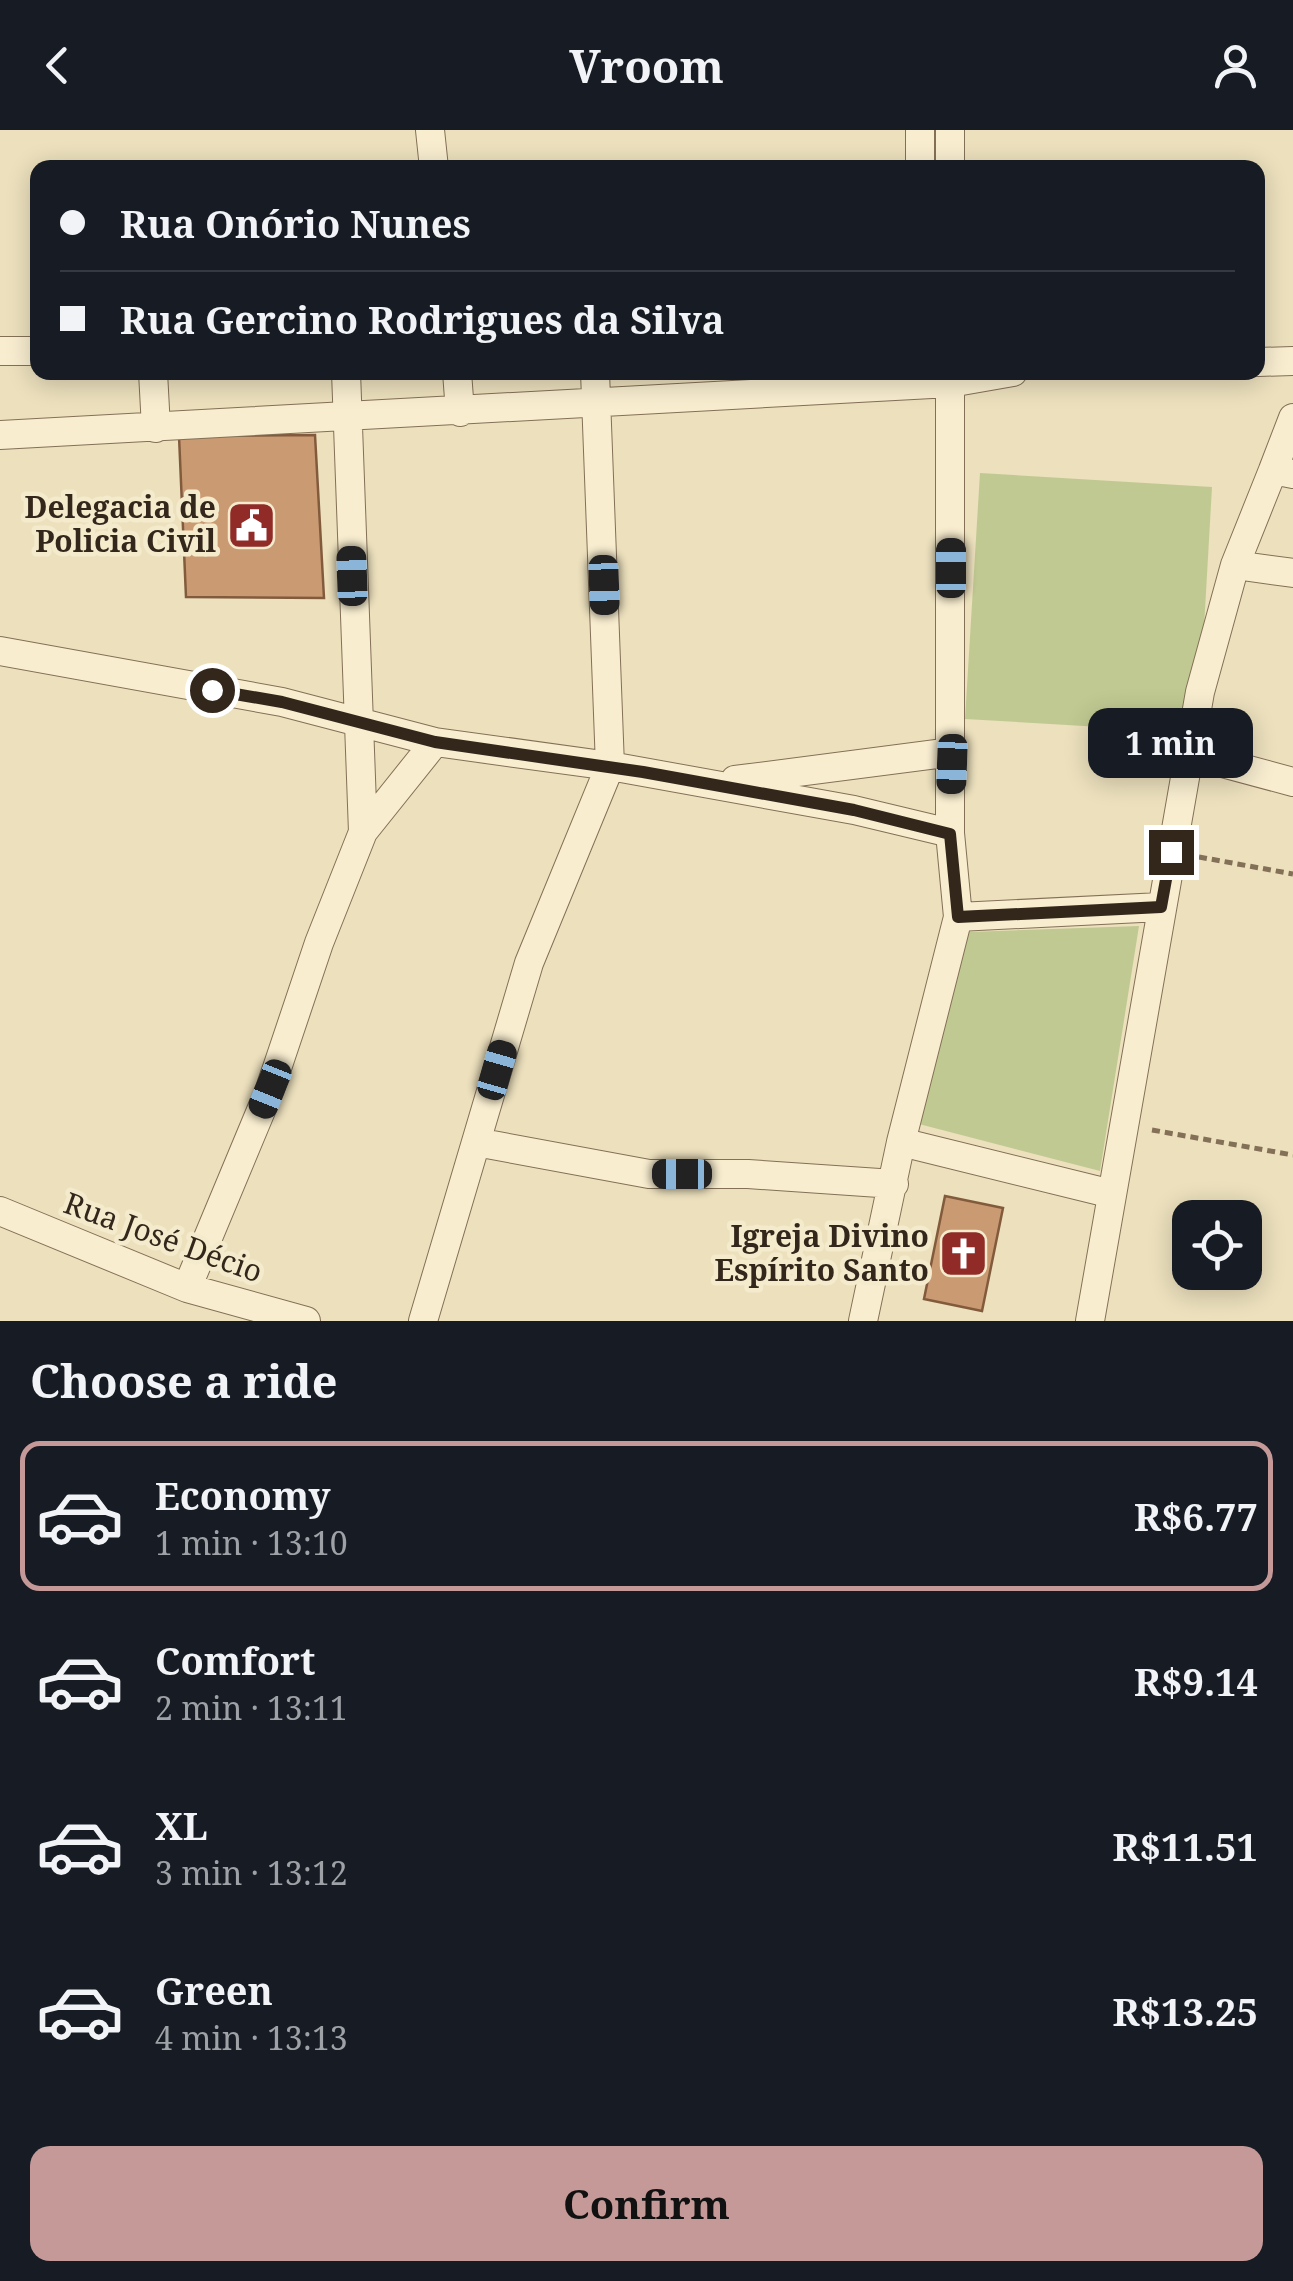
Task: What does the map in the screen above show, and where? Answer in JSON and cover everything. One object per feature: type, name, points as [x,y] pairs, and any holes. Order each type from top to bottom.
[{"type":"street","points":[[430,130],[433,160]]},
{"type":"street","points":[[920,130],[920,160]]},
{"type":"street","points":[[950,130],[950,160]]},
{"type":"street","points":[[0,351],[30,351]]},
{"type":"street","points":[[1265,362],[1293,361]]},
{"type":"street","points":[[153,380],[156,428]]},
{"type":"street","points":[[346,380],[363,832]]},
{"type":"street","points":[[458,380],[460,412]]},
{"type":"street","points":[[423,1321],[529,963],[610,766],[596,380]]},
{"type":"street","points":[[0,435],[597,404],[897,380]]},
{"type":"street","points":[[863,1321],[901,1142],[958,917],[950,834],[950,380]]},
{"type":"street","points":[[1090,1321],[1200,692],[1235,564],[1283,472],[1293,418]]},
{"type":"street","points":[[1235,564],[1293,572]]},
{"type":"street","points":[[0,651],[282,702],[435,742],[708,783],[950,834]]},
{"type":"street","points":[[187,1288],[270,1089],[319,943],[363,832],[435,742]]},
{"type":"street","points":[[708,783],[952,752]]},
{"type":"street","points":[[1189,754],[1293,782]]},
{"type":"street","points":[[958,917],[1161,907]]},
{"type":"street","points":[[476,1142],[650,1174],[748,1174],[894,1184]]},
{"type":"street","points":[[901,1142],[1112,1194]]},
{"type":"street","name":"Rua José Décio","points":[[0,1211],[187,1288],[306,1321]]},
{"type":"path","points":[[1171,852],[1293,874]]},
{"type":"path","points":[[1124,1126],[1293,1155]]},
{"type":"green space","points":[[980,473],[1212,487],[1203,645],[1186,732],[965,719]]},
{"type":"green space","points":[[1139,926],[1100,1171],[919,1124],[969,932]]},
{"type":"building","name":"Delegacia de Policia Civil","points":[[315,435],[324,598],[186,597],[179,436]]},
{"type":"building","name":"Igreja Divino Espírito Santo","points":[[945,1196],[1003,1208],[982,1311],[924,1299]]},
{"type":"place","name":"Delegacia de Policia Civil","points":[[251,525]]},
{"type":"place","name":"Igreja Divino Espírito Santo","points":[[964,1254]]},
{"type":"route","points":[[212,690],[282,702],[435,742],[610,766],[854,810],[950,834],[958,917],[1161,907],[1171,852]]}]
